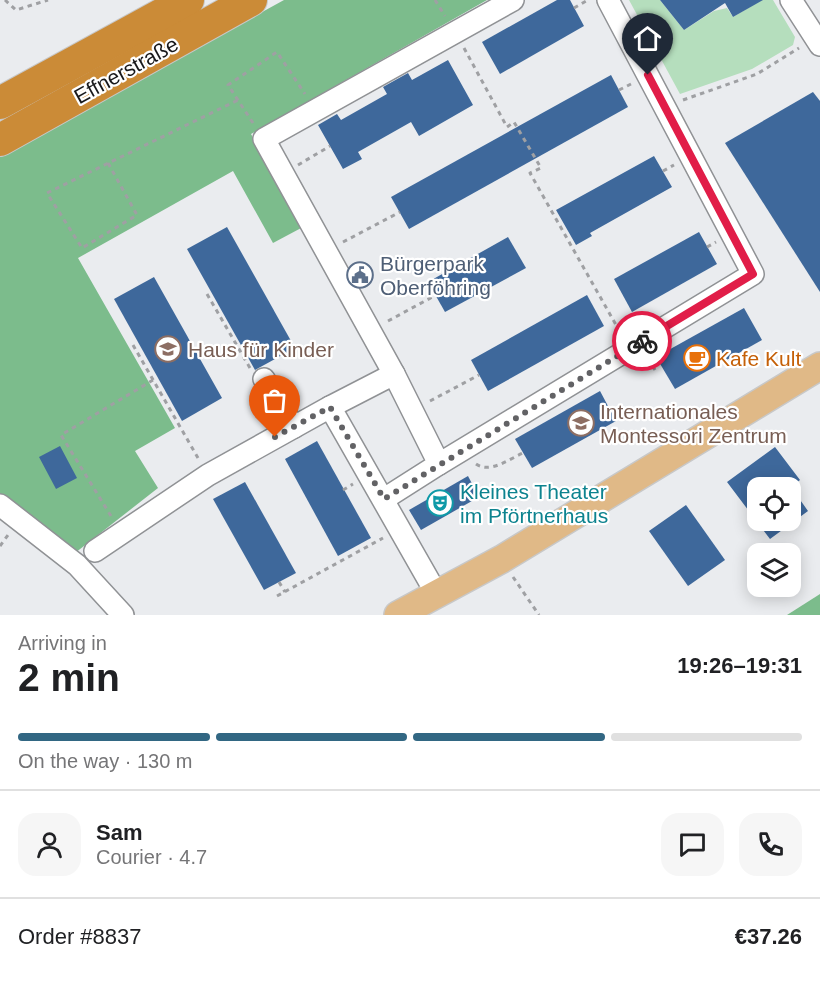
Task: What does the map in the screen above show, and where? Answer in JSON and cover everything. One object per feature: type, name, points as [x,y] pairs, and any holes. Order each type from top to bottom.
[{"type":"highway","name":"Effnerstraße","points":[[0,103],[188,0]]},
{"type":"highway","name":"Effnerstraße","points":[[0,140],[251,0]]},
{"type":"main road","points":[[398,615],[502,559],[820,366]]},
{"type":"street","points":[[439,464],[394,374],[264,139],[513,0]]},
{"type":"street","points":[[384,499],[753,274],[608,0]]},
{"type":"street","points":[[791,0],[817,41]]},
{"type":"street","points":[[95,551],[208,475],[394,374]]},
{"type":"street","points":[[258,376],[294,427]]},
{"type":"street","points":[[330,407],[436,593]]},
{"type":"street","points":[[0,505],[77,565],[123,615]]},
{"type":"path","points":[[5,0],[16,10],[37,6],[48,0]]},
{"type":"path","points":[[574,8],[588,0]]},
{"type":"path","points":[[455,33],[507,126],[514,122],[541,168],[531,173],[629,349]]},
{"type":"path","points":[[664,107],[757,74],[817,41]]},
{"type":"path","points":[[264,139],[228,85],[277,52],[316,111]]},
{"type":"path","points":[[108,163],[137,215],[82,248],[47,193],[108,163],[238,100]]},
{"type":"path","points":[[283,173],[330,146]]},
{"type":"path","points":[[326,251],[400,212]]},
{"type":"path","points":[[207,294],[258,376]]},
{"type":"path","points":[[370,330],[436,295]]},
{"type":"path","points":[[134,345],[208,475]]},
{"type":"path","points":[[412,410],[479,375]]},
{"type":"path","points":[[121,533],[61,435],[153,380]]},
{"type":"path","points":[[463,449],[481,468],[494,467],[524,453]]},
{"type":"path","points":[[277,596],[400,529]]},
{"type":"path","points":[[356,547],[358,552]]},
{"type":"path","points":[[502,559],[539,615]]},
{"type":"path","points":[[279,582],[285,592]]},
{"type":"green space","points":[[284,0],[487,0],[251,134],[303,227],[273,243],[233,171],[78,258],[175,428],[135,451],[158,488],[75,553],[0,493],[0,157]]},
{"type":"green space","points":[[629,0],[660,0],[684,30],[714,11],[727,8],[733,17],[750,7],[747,0],[773,0],[795,37],[793,45],[752,69],[680,94]]},
{"type":"green space","points":[[820,594],[820,615],[787,615]]},
{"type":"building","points":[[557,0],[570,0],[584,26],[500,74],[482,42]]},
{"type":"building","points":[[660,0],[763,0],[733,17],[725,3],[684,30]]},
{"type":"building","points":[[448,60],[473,105],[419,136],[411,122],[358,152],[362,159],[343,169],[318,125],[337,114],[341,120],[387,94],[383,87],[408,73],[412,80]]},
{"type":"building","points":[[611,75],[628,107],[409,229],[391,197]]},
{"type":"building","points":[[813,92],[820,101],[820,292],[725,143]]},
{"type":"building","points":[[654,156],[672,187],[590,233],[592,236],[576,245],[556,210]]},
{"type":"building","points":[[227,227],[295,348],[255,370],[187,249]]},
{"type":"building","points":[[699,232],[717,264],[632,312],[614,279]]},
{"type":"building","points":[[508,237],[526,268],[445,312],[428,282]]},
{"type":"building","name":"Haus für Kinder","points":[[154,277],[222,398],[182,421],[114,299]]},
{"type":"building","points":[[587,295],[604,326],[488,391],[471,360]]},
{"type":"building","points":[[744,308],[762,340],[675,389],[656,357]]},
{"type":"building","points":[[600,391],[616,421],[532,468],[515,439]]},
{"type":"building","points":[[317,441],[371,538],[338,556],[285,459]]},
{"type":"building","points":[[60,446],[77,478],[56,489],[39,457]]},
{"type":"building","points":[[775,447],[798,477],[747,477],[747,509],[727,482]]},
{"type":"building","points":[[468,476],[479,497],[421,530],[409,510]]},
{"type":"building","points":[[245,482],[296,573],[264,590],[213,499]]},
{"type":"building","points":[[801,501],[808,511],[801,516]]},
{"type":"building","points":[[686,505],[725,560],[688,586],[649,531]]},
{"type":"building","points":[[764,531],[781,531],[770,539]]},
{"type":"way so far","points":[[275,437],[330,407],[384,499],[642,341]]},
{"type":"place","name":"Bürgerpark Oberföhring","points":[[360,275]]},
{"type":"place","name":"Haus für Kinder","points":[[168,349]]},
{"type":"place","name":"Kafe Kult","points":[[697,358]]},
{"type":"place","name":"Internationales Montessori Zentrum","points":[[581,423]]},
{"type":"place","name":"Kleines Theater im Pförtnerhaus","points":[[440,503]]},
{"type":"route","points":[[642,341],[753,274],[648,75]]}]
